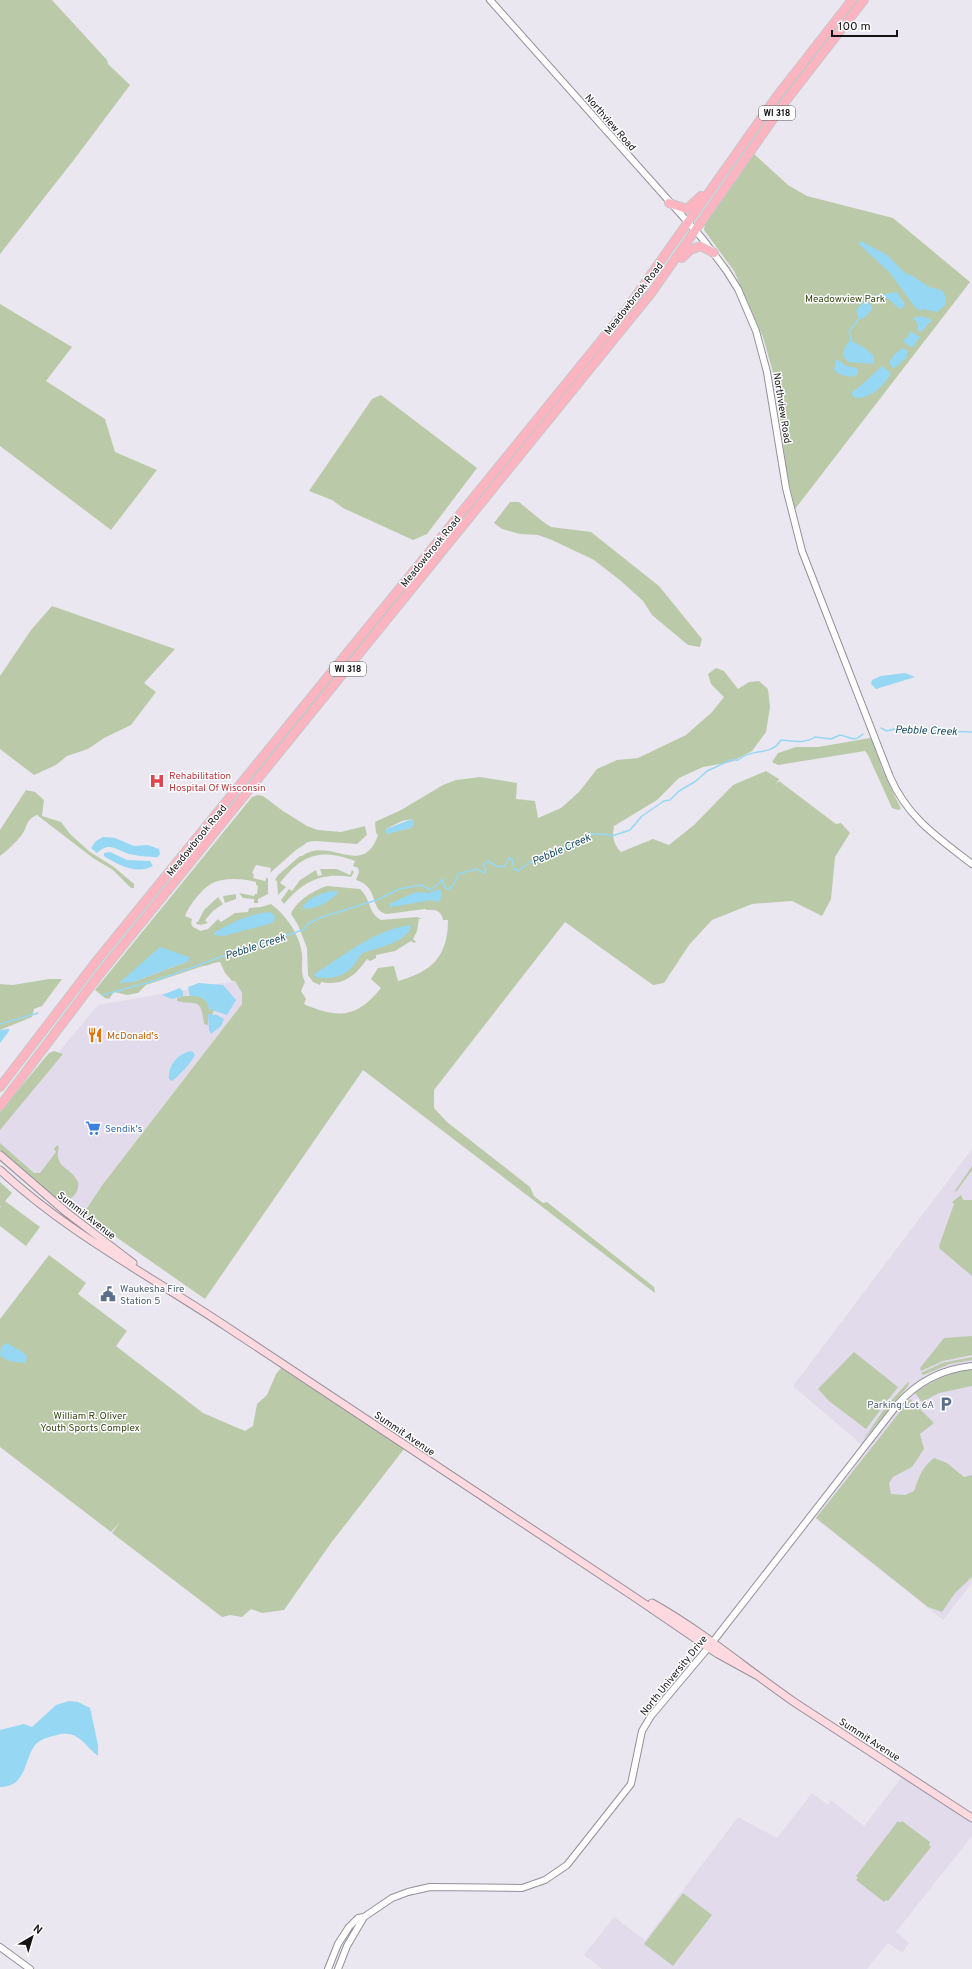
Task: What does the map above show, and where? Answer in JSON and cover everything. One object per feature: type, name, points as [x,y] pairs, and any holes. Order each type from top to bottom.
[{"type":"main road","name":"Meadowbrook Road","points":[[0,1087],[95,963],[626,310],[777,96],[852,0]]},
{"type":"main road","name":"Meadowbrook Road","points":[[0,1106],[99,975],[654,290],[785,102],[864,0]]},
{"type":"main road","points":[[669,202],[682,208],[690,207],[700,197],[717,172],[732,161]]},
{"type":"main road","points":[[654,290],[659,274],[688,230],[688,223]]},
{"type":"main road","points":[[654,290],[668,277],[684,255],[694,247],[701,246],[714,253]]},
{"type":"main road","name":"Summit Avenue","points":[[0,1155],[66,1212],[166,1286],[633,1596],[708,1648],[758,1676]]},
{"type":"main road","name":"Summit Avenue","points":[[0,1170],[59,1220],[105,1251],[166,1286]]},
{"type":"main road","name":"Summit Avenue","points":[[633,1596],[670,1613],[713,1642],[758,1676],[972,1818]]},
{"type":"street","name":"Northview Road","points":[[490,0],[714,253],[738,289],[756,331],[767,372],[786,488],[802,551],[890,777],[900,797],[916,818],[972,864]]},
{"type":"street","name":"North University Drive","points":[[338,1969],[347,1946],[364,1917],[387,1900],[422,1888],[450,1886],[516,1889],[540,1883],[560,1871],[573,1859],[628,1788],[633,1777],[641,1736],[645,1724],[713,1642],[901,1400],[914,1388],[933,1376],[953,1369],[972,1366]]},
{"type":"street","name":"North University Drive","points":[[328,1969],[338,1944],[349,1927],[358,1918],[364,1917]]},
{"type":"street","points":[[0,1947],[30,1969]]},
{"type":"shaded area","points":[[235,981],[242,993],[242,1004],[102,1185],[83,1214],[0,1144],[0,1122],[98,1005]]},
{"type":"shaded area","points":[[972,1149],[972,1583],[943,1620],[815,1518],[868,1450],[793,1386]]},
{"type":"shaded area","points":[[902,1777],[972,1822],[972,1836],[896,1932],[909,1943],[902,1953],[888,1943],[867,1969],[602,1969],[584,1955],[614,1917],[645,1940],[738,1817],[777,1838],[812,1793],[828,1805],[831,1800],[864,1826]]},
{"type":"green space","points":[[0,0],[52,0],[107,60],[108,64],[130,85],[0,254]]},
{"type":"green space","name":"Meadowview Park","points":[[753,153],[788,185],[807,196],[893,218],[970,282],[795,509],[787,473],[774,376],[763,337],[734,271],[704,230],[705,223]]},
{"type":"green space","points":[[0,304],[72,347],[46,381],[105,419],[115,452],[157,470],[111,530],[0,446]]},
{"type":"green space","points":[[381,395],[477,468],[427,534],[413,540],[343,508],[332,500],[309,491],[372,399]]},
{"type":"green space","points":[[510,502],[519,502],[551,527],[591,532],[659,586],[702,639],[700,647],[688,645],[652,615],[643,601],[621,581],[594,560],[552,540],[538,535],[520,534],[502,529],[494,523]]},
{"type":"green space","points":[[52,606],[175,649],[144,683],[156,692],[131,725],[104,738],[88,749],[67,756],[56,765],[34,775],[0,749],[0,676],[31,630]]},
{"type":"green space","points":[[716,668],[724,671],[738,689],[749,682],[759,681],[768,689],[770,707],[766,732],[752,751],[731,762],[703,767],[679,778],[657,800],[614,826],[613,837],[616,846],[621,852],[653,839],[669,845],[694,825],[733,785],[766,771],[779,779],[776,784],[779,781],[836,824],[841,823],[850,833],[835,857],[831,899],[822,916],[792,901],[752,904],[712,920],[689,945],[664,983],[653,985],[565,922],[434,1090],[434,1108],[447,1122],[530,1187],[534,1196],[543,1203],[547,1202],[654,1287],[655,1293],[363,1070],[205,1299],[83,1214],[103,1184],[242,1004],[242,993],[235,981],[232,981],[225,973],[220,962],[203,966],[146,985],[138,993],[127,995],[114,992],[109,999],[105,998],[95,990],[252,797],[258,795],[263,796],[307,826],[318,830],[341,832],[365,826],[367,835],[357,844],[315,841],[308,842],[296,850],[270,873],[271,868],[256,865],[252,873],[254,874],[253,878],[265,881],[267,877],[268,879],[268,894],[258,899],[258,903],[254,903],[254,899],[243,898],[239,893],[254,896],[257,894],[258,886],[256,885],[256,882],[234,879],[213,883],[196,898],[185,916],[192,919],[191,925],[200,931],[208,929],[218,919],[221,922],[235,913],[248,912],[249,908],[271,904],[287,920],[301,947],[302,971],[305,982],[301,991],[306,999],[304,1004],[327,1012],[346,1013],[364,1005],[381,988],[371,979],[378,968],[394,966],[398,981],[420,973],[436,961],[445,943],[448,920],[443,920],[438,911],[425,909],[387,914],[381,912],[372,893],[363,883],[356,880],[359,872],[358,868],[353,866],[355,861],[343,857],[322,855],[313,856],[304,860],[288,873],[280,883],[286,887],[278,895],[277,881],[275,880],[278,875],[300,856],[313,851],[324,850],[355,856],[364,854],[372,848],[378,835],[376,833],[375,822],[401,810],[443,785],[456,780],[480,777],[517,783],[516,799],[535,801],[538,818],[561,808],[579,792],[597,769],[617,760],[638,758],[686,735],[712,712],[724,697],[711,684],[708,674]],"holes":[[[412,819],[414,824],[411,828],[393,832],[386,829],[402,821]],[[189,961],[133,982],[119,982]]]},
{"type":"green space","points":[[870,738],[874,743],[882,769],[901,809],[898,810],[892,808],[865,751],[778,765],[772,762],[778,753],[796,747],[818,747]]},
{"type":"green space","points":[[26,790],[35,792],[44,800],[42,816],[61,822],[70,834],[90,852],[114,867],[134,884],[134,888],[131,888],[113,870],[93,858],[37,815],[30,819],[23,833],[0,856],[0,830]]},
{"type":"green space","points":[[320,869],[337,869],[350,875],[352,870],[354,872],[351,877],[331,876],[314,880],[298,889],[284,904],[281,900],[289,889],[292,891],[300,880],[316,870],[318,876],[322,875]]},
{"type":"green space","points":[[327,886],[360,889],[364,893],[374,914],[381,920],[417,917],[422,919],[419,919],[417,931],[413,939],[416,942],[414,943],[411,941],[395,951],[376,955],[376,958],[370,961],[367,959],[353,975],[342,981],[329,983],[321,982],[320,985],[313,982],[308,975],[307,948],[298,925],[291,914],[293,909],[301,900],[317,890]]},
{"type":"green space","points":[[236,894],[236,899],[225,903],[223,896]]},
{"type":"green space","points":[[218,897],[223,904],[213,911],[205,920],[208,923],[201,925],[197,924],[196,922],[198,922],[204,910]]},
{"type":"green space","points":[[49,979],[62,979],[42,1006],[34,1009],[32,1017],[0,1030],[0,984],[13,985]]},
{"type":"green space","points":[[183,996],[198,996],[207,1001],[209,1009],[214,1010],[212,1015],[208,1014],[208,1025],[204,1024],[203,1015],[199,1006],[193,1003],[177,1001],[177,998]]},
{"type":"green space","points":[[54,1051],[63,1054],[0,1130],[0,1112],[49,1053]]},
{"type":"green space","points":[[0,1143],[34,1173],[40,1173],[56,1152],[54,1149],[57,1145],[59,1147],[58,1159],[78,1182],[77,1190],[73,1197],[62,1201],[58,1200],[7,1157],[0,1150]]},
{"type":"green space","points":[[972,1166],[972,1170],[956,1192],[955,1191]]},
{"type":"green space","points":[[0,1182],[12,1193],[5,1201],[40,1227],[26,1246],[0,1226],[0,1208],[2,1205],[0,1207]]},
{"type":"green space","points":[[961,1195],[963,1200],[972,1200],[972,1276],[940,1249],[939,1246],[954,1204],[952,1202]]},
{"type":"green space","name":"William R. Oliver Youth Sports Complex","points":[[49,1255],[86,1283],[78,1294],[127,1331],[116,1346],[203,1413],[245,1431],[253,1426],[257,1404],[267,1395],[276,1374],[281,1368],[404,1449],[331,1543],[284,1610],[262,1613],[251,1609],[242,1617],[230,1615],[222,1617],[112,1533],[120,1522],[111,1532],[0,1447],[0,1319]]},
{"type":"green space","points":[[972,1336],[972,1355],[943,1361],[921,1371],[920,1368],[944,1338]]},
{"type":"green space","points":[[854,1352],[898,1387],[866,1429],[829,1401],[818,1389]]},
{"type":"green space","points":[[972,1357],[972,1360],[950,1364],[923,1375],[921,1373],[942,1363]]},
{"type":"green space","points":[[972,1370],[972,1386],[939,1393],[922,1402],[915,1393],[942,1377],[957,1372]]},
{"type":"green space","points":[[909,1381],[908,1386],[862,1442],[886,1406]]},
{"type":"green space","points":[[910,1399],[934,1423],[920,1434],[924,1449],[912,1467],[893,1477],[889,1483],[891,1494],[905,1495],[914,1491],[919,1477],[930,1461],[934,1458],[947,1463],[964,1477],[972,1475],[972,1577],[955,1593],[942,1612],[928,1607],[816,1518]]},
{"type":"green space","points":[[898,1821],[900,1823],[902,1821],[930,1842],[929,1845],[931,1847],[888,1901],[886,1900],[884,1902],[856,1880],[858,1878],[856,1876]]},
{"type":"green space","points":[[683,1893],[712,1915],[673,1966],[644,1944]]},
{"type":"water","points":[[861,241],[887,255],[906,274],[911,275],[929,287],[941,290],[946,299],[945,305],[937,312],[923,309],[920,311],[914,306],[890,273],[859,244]]},
{"type":"water","points":[[897,292],[905,304],[902,309],[897,307],[887,298],[874,302],[872,300],[873,296]]},
{"type":"water","points":[[867,300],[872,307],[871,311],[863,319],[859,318],[856,311],[864,301]]},
{"type":"water","points":[[922,316],[932,320],[921,332],[918,330],[918,324],[913,318]]},
{"type":"water","points":[[910,331],[920,337],[912,348],[904,342],[904,339],[908,337]]},
{"type":"water","points":[[852,341],[865,348],[874,356],[873,364],[848,362],[843,355],[843,352],[848,342]]},
{"type":"water","points":[[902,348],[908,351],[906,358],[895,368],[893,368],[889,363],[893,356]]},
{"type":"water","points":[[836,360],[840,361],[846,366],[857,368],[858,374],[851,377],[839,374],[834,370]]},
{"type":"water","points":[[882,366],[891,373],[885,383],[871,394],[861,398],[855,398],[852,395],[852,392]]},
{"type":"water","points":[[905,673],[915,677],[876,689],[871,684],[872,680],[881,676]]},
{"type":"water","points":[[412,819],[414,824],[411,828],[387,834],[385,831],[386,829]]},
{"type":"water","points":[[103,837],[115,838],[134,846],[148,845],[159,849],[160,854],[158,857],[139,856],[109,847],[102,849],[97,853],[91,848],[96,841]]},
{"type":"water","points":[[110,852],[127,860],[150,861],[153,866],[141,870],[128,868],[115,863],[104,856],[104,853]]},
{"type":"water","points":[[439,889],[442,894],[439,902],[431,900],[391,907],[389,906],[391,903],[416,892],[428,893]]},
{"type":"water","points":[[333,891],[339,892],[331,899],[317,907],[307,909],[302,908],[304,904],[316,896]]},
{"type":"water","points":[[270,912],[275,918],[272,923],[224,936],[214,935],[215,932],[241,919]]},
{"type":"water","points":[[411,925],[410,931],[398,940],[387,946],[361,954],[353,966],[344,974],[332,977],[317,978],[314,974],[360,944],[385,932]]},
{"type":"water","points":[[160,947],[189,957],[189,961],[133,982],[119,983]]},
{"type":"water","points":[[199,983],[223,985],[236,1000],[227,1015],[209,1009],[207,1002],[203,998],[190,996],[188,987]]},
{"type":"water","points":[[180,988],[183,992],[183,996],[172,999],[162,995]]},
{"type":"water","points":[[208,1014],[217,1015],[224,1019],[221,1026],[211,1034],[209,1030]]},
{"type":"water","points":[[9,1029],[9,1031],[0,1043],[0,1030]]},
{"type":"water","points":[[190,1051],[195,1055],[190,1062],[172,1081],[169,1079],[170,1069],[174,1061],[181,1055]]},
{"type":"water","points":[[7,1343],[24,1353],[27,1357],[25,1363],[9,1361],[0,1356],[1,1347]]},
{"type":"water","points":[[69,1701],[78,1702],[90,1708],[98,1745],[98,1756],[75,1736],[62,1734],[48,1737],[39,1741],[35,1745],[20,1777],[9,1786],[0,1787],[0,1730],[24,1724],[32,1727],[56,1705]]},
{"type":"waterway","points":[[851,341],[849,332],[859,318]]},
{"type":"waterway","name":"Pebble Creek","points":[[881,728],[887,731],[894,729],[902,732],[912,730],[972,732]]},
{"type":"waterway","name":"Pebble Creek","points":[[103,995],[160,979],[268,940],[292,934],[304,929],[309,923],[322,917],[377,900],[399,889],[421,885],[430,890],[440,883],[442,879],[445,888],[448,889],[453,886],[458,874],[476,869],[485,873],[486,870],[483,865],[488,861],[496,866],[504,867],[509,858],[512,859],[514,869],[518,871],[530,862],[538,861],[544,854],[567,848],[589,834],[603,834],[612,836],[630,830],[642,816],[664,801],[670,800],[679,791],[696,781],[707,771],[731,760],[738,760],[744,756],[772,748],[781,740],[807,741],[815,737],[831,739],[840,735],[854,739],[863,734]]},
{"type":"waterway","name":"Pebble Creek","points":[[0,1024],[38,1013]]},
{"type":"place","name":"Rehabilitation Hospital Of Wisconsin","points":[[157,781]]},
{"type":"place","name":"McDonald's","points":[[95,1035]]},
{"type":"place","name":"Sendik's","points":[[93,1128]]},
{"type":"place","name":"Waukesha Fire Station 5","points":[[108,1294]]},
{"type":"place","name":"Parking Lot 6A","points":[[946,1404]]}]
